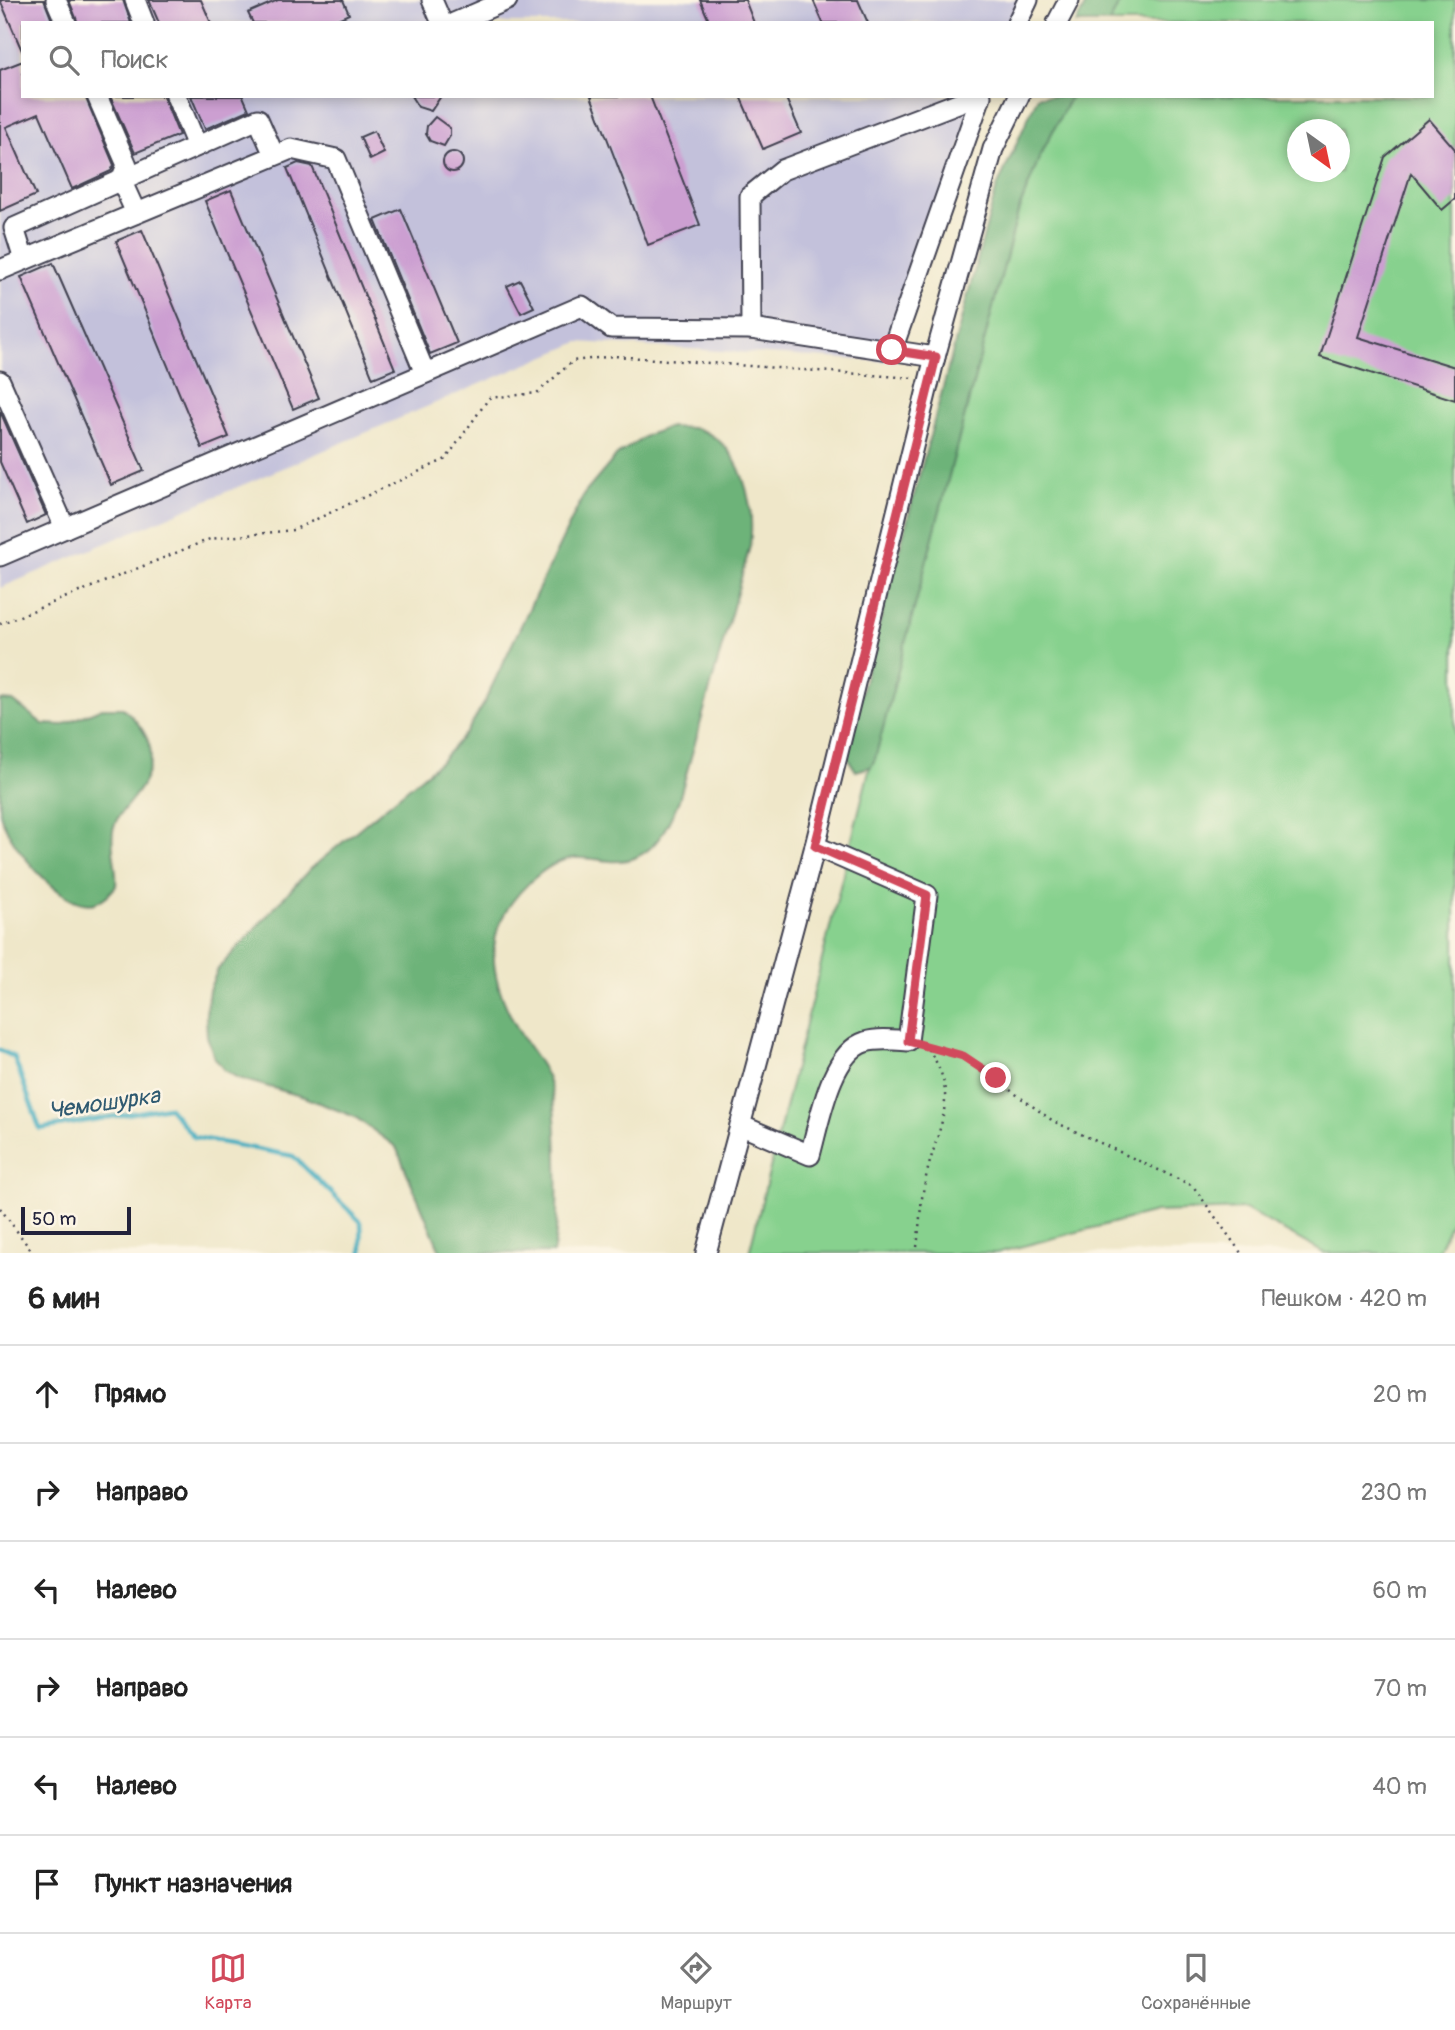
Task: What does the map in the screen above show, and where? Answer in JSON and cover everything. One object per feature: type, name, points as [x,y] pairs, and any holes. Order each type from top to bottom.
[{"type":"street","points":[[56,0],[65,21]]},
{"type":"street","points":[[135,0],[143,21]]},
{"type":"street","points":[[432,0],[441,21]]},
{"type":"street","points":[[459,21],[507,0]]},
{"type":"street","points":[[1018,21],[1028,0]]},
{"type":"street","points":[[1058,21],[1069,0]]},
{"type":"street","points":[[98,98],[127,165],[121,180],[135,213]]},
{"type":"street","points":[[177,98],[197,146]]},
{"type":"street","points":[[751,329],[750,196],[782,170],[974,98]]},
{"type":"street","points":[[892,350],[978,98]]},
{"type":"street","points":[[706,1253],[815,846],[930,378],[993,149],[1019,98]]},
{"type":"street","points":[[24,260],[14,228],[258,119],[274,155]]},
{"type":"street","points":[[0,270],[291,149],[336,159],[425,373]]},
{"type":"street","points":[[0,556],[582,306],[611,328],[751,329],[936,357]]},
{"type":"street","points":[[0,381],[65,528]]},
{"type":"street","points":[[740,1125],[810,1156],[836,1066],[862,1043],[879,1039],[908,1041],[927,895],[815,846]]},
{"type":"path","points":[[0,624],[211,539],[293,530],[446,459],[489,398],[537,393],[572,361],[614,356],[847,375],[930,378]]},
{"type":"path","points":[[908,1041],[928,1049],[963,1056],[1053,1121],[1193,1186],[1241,1253]]},
{"type":"path","points":[[917,1247],[925,1181],[940,1133],[947,1090],[942,1068],[928,1049]]},
{"type":"path","points":[[0,1208],[33,1253]]},
{"type":"shaded area","points":[[0,0],[1035,0],[1024,21],[21,21],[21,98],[985,98],[963,139],[895,362],[579,342],[0,588]]},
{"type":"green space","points":[[1088,0],[1121,0],[1110,21],[1077,21]]},
{"type":"green space","points":[[1121,0],[1455,0],[1455,1214],[1437,1253],[1324,1253],[1245,1209],[1155,1212],[996,1253],[749,1253],[874,750],[1018,212],[1040,155],[1070,98],[1434,98],[1434,21],[1110,21]]},
{"type":"green space","points":[[1037,98],[1070,98],[1040,156],[1018,212],[875,759],[871,767],[856,771],[847,757],[847,745],[997,187]]},
{"type":"green space","points":[[670,427],[698,429],[726,448],[736,462],[748,495],[750,546],[679,800],[662,835],[646,852],[624,861],[573,858],[551,866],[529,883],[512,903],[495,938],[498,985],[510,1015],[544,1070],[551,1089],[557,1172],[557,1220],[553,1253],[441,1253],[396,1147],[355,1117],[304,1097],[238,1078],[224,1070],[214,1057],[207,1036],[209,990],[218,969],[309,870],[441,761],[466,733],[482,707],[584,494],[617,455],[647,435]]},
{"type":"green space","points":[[0,700],[13,701],[43,724],[62,725],[102,708],[123,708],[148,740],[150,762],[147,774],[142,786],[114,826],[112,845],[116,886],[98,902],[82,903],[67,897],[52,886],[24,856],[4,825],[0,812]]},
{"type":"building","points":[[0,0],[44,0],[52,21],[21,21],[21,48]]},
{"type":"building","points":[[69,0],[123,0],[130,21],[77,21]]},
{"type":"building","points":[[149,0],[201,0],[210,21],[158,21]]},
{"type":"building","points":[[278,0],[343,0],[349,14],[333,21],[252,21],[248,13]]},
{"type":"building","points":[[700,0],[745,0],[753,21],[709,21]]},
{"type":"building","points":[[813,0],[858,0],[867,21],[822,21]]},
{"type":"building","points":[[21,62],[21,98],[86,98],[114,165],[111,171],[72,189],[39,113],[6,127],[36,195],[0,211],[0,70]]},
{"type":"building","points":[[111,98],[164,98],[179,135],[135,153]]},
{"type":"building","points":[[192,98],[244,98],[249,110],[205,129]]},
{"type":"building","points":[[412,98],[440,98],[431,111],[418,107]]},
{"type":"building","points":[[592,98],[651,98],[700,225],[648,245]]},
{"type":"building","points":[[741,98],[786,98],[801,133],[763,149]]},
{"type":"building","points":[[435,117],[450,128],[450,136],[444,146],[430,141],[426,134],[427,126]]},
{"type":"building","points":[[1429,119],[1455,149],[1455,199],[1442,210],[1411,173],[1358,337],[1455,367],[1455,400],[1320,357],[1385,157]]},
{"type":"building","points":[[374,131],[384,153],[370,160],[360,137]]},
{"type":"building","points":[[449,152],[457,152],[463,162],[457,172],[449,172],[443,166],[443,158]]},
{"type":"building","points":[[298,163],[312,166],[395,369],[373,378],[287,168]]},
{"type":"building","points":[[231,190],[319,398],[293,409],[205,201]]},
{"type":"building","points":[[401,209],[457,343],[430,354],[375,220]]},
{"type":"building","points":[[142,230],[229,437],[202,448],[116,241]]},
{"type":"building","points":[[53,263],[144,471],[111,485],[21,277]]},
{"type":"building","points":[[520,280],[534,307],[521,313],[507,286]]},
{"type":"building","points":[[0,411],[46,515],[27,524],[0,462]]},
{"type":"waterway","name":"Чемошурка","points":[[0,1050],[14,1057],[40,1129],[168,1107],[194,1137],[293,1156],[361,1222],[362,1253]]},
{"type":"route","points":[[892,350],[936,357],[815,846],[927,895],[908,1041],[928,1049],[963,1056],[996,1078]]}]
